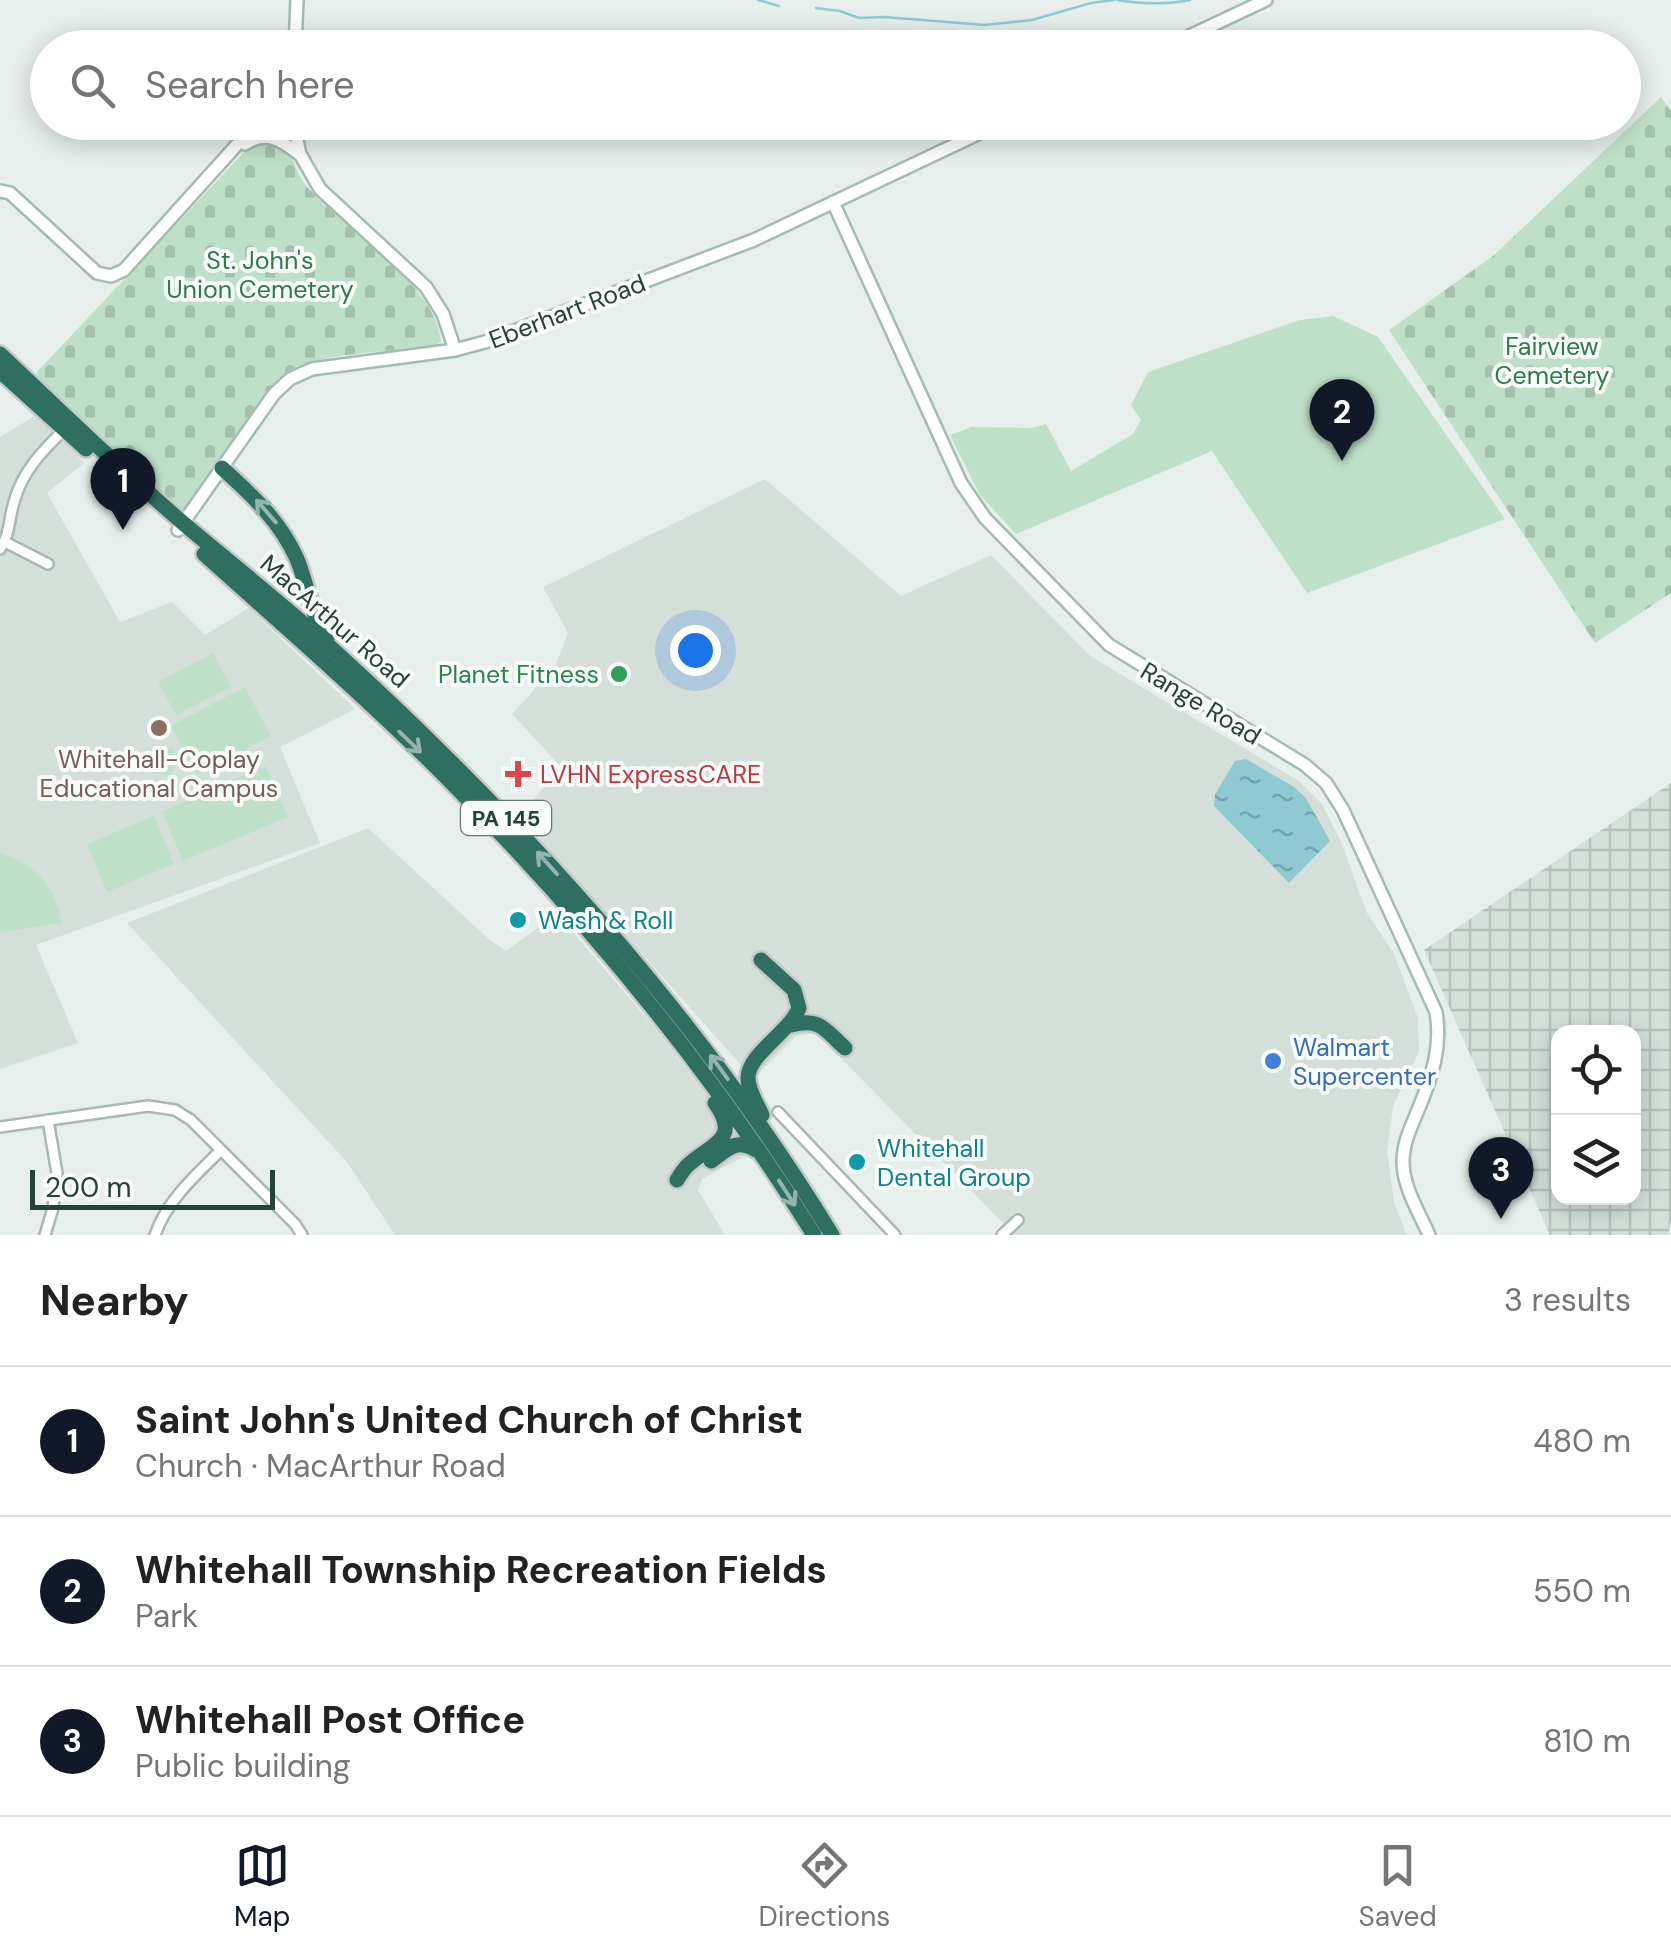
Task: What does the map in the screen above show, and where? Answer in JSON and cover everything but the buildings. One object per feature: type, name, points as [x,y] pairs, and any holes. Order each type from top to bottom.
[{"type":"highway","name":"MacArthur Road","points":[[0,354],[455,787],[614,961],[698,1066],[814,1235]]},
{"type":"highway","name":"MacArthur Road","points":[[0,371],[64,430],[343,658],[455,764],[580,899],[672,1007],[767,1133],[832,1235]]},
{"type":"highway","points":[[222,468],[277,524],[296,558],[321,629],[343,658]]},
{"type":"highway","points":[[761,960],[796,994],[799,1008],[791,1025],[754,1061],[748,1075],[767,1133]]},
{"type":"highway","points":[[791,1025],[808,1021],[818,1024],[845,1048]]},
{"type":"highway","points":[[698,1066],[702,1083],[724,1116],[726,1130],[718,1143],[688,1166],[677,1180],[737,1144],[760,1152]]},
{"type":"street","points":[[295,30],[296,0]]},
{"type":"street","points":[[1202,30],[1266,0]]},
{"type":"street","points":[[0,191],[10,193],[97,273],[111,276],[124,270],[242,140]]},
{"type":"street","points":[[232,150],[250,140]]},
{"type":"street","points":[[278,140],[300,154]]},
{"type":"street","points":[[297,140],[300,154],[320,189],[426,286],[443,314],[455,350]]},
{"type":"street","name":"Eberhart Road","points":[[181,526],[274,394],[301,373],[336,364],[455,350],[486,342],[754,240],[965,140]]},
{"type":"street","name":"Range Road","points":[[833,202],[962,484],[985,518],[1109,646],[1305,765],[1326,783],[1343,810],[1436,1012],[1439,1036],[1435,1063],[1403,1151],[1407,1184],[1429,1235]]},
{"type":"street","points":[[48,564],[2,545],[28,469],[64,430]]},
{"type":"street","points":[[0,1127],[148,1106],[165,1107],[192,1120],[302,1235]]},
{"type":"street","points":[[778,1112],[895,1235]]},
{"type":"street","points":[[44,1235],[58,1173],[48,1120]]},
{"type":"street","points":[[155,1235],[181,1191],[221,1150]]},
{"type":"street","points":[[1002,1235],[1018,1220]]},
{"type":"shaded area","name":"Whitehall-Coplay Educational Campus","points":[[38,414],[84,463],[47,493],[120,622],[172,602],[205,635],[249,608],[355,709],[280,747],[320,843],[36,945],[78,1043],[0,1069],[0,437]]},
{"type":"shaded area","points":[[765,479],[901,596],[991,555],[1090,656],[1299,781],[1322,804],[1341,842],[1367,913],[1394,954],[1418,1018],[1419,1052],[1393,1106],[1387,1151],[1394,1202],[1407,1235],[1015,1235],[816,1033],[796,1036],[758,1074],[756,1082],[519,815],[562,768],[512,714],[555,666],[568,633],[543,587]]},
{"type":"shaded area","points":[[1671,783],[1668,1235],[1550,1235],[1424,950]]},
{"type":"shaded area","points":[[368,828],[506,951],[557,914],[657,1030],[748,1154],[702,1179],[698,1190],[725,1235],[395,1235],[347,1162],[127,923]]},
{"type":"green space","name":"Fairview Cemetery","points":[[1661,97],[1671,111],[1671,593],[1595,643],[1389,330],[1493,256],[1616,140],[1641,140],[1641,116]]},
{"type":"green space","name":"St. John's Union Cemetery","points":[[260,140],[290,156],[312,192],[409,281],[425,301],[441,342],[429,348],[331,358],[284,375],[182,514],[37,372],[245,151]]},
{"type":"green space","points":[[1333,316],[1378,337],[1505,519],[1307,593],[1212,451],[1016,534],[980,495],[950,435],[972,427],[1032,428],[1046,424],[1071,471],[1133,434],[1141,420],[1131,405],[1148,372],[1300,320]]},
{"type":"green space","points":[[213,653],[231,687],[176,715],[158,682]]},
{"type":"green space","points":[[245,687],[271,736],[197,775],[171,726]]},
{"type":"green space","points":[[156,746],[174,748],[172,775],[153,773]]},
{"type":"green space","points":[[266,766],[288,817],[183,861],[162,811]]},
{"type":"green space","points":[[154,816],[174,864],[107,892],[87,844]]},
{"type":"green space","points":[[0,853],[24,863],[42,878],[62,923],[0,932]]},
{"type":"water","points":[[1246,759],[1306,798],[1330,841],[1289,883],[1214,806],[1215,794],[1235,761]]},
{"type":"waterway","points":[[758,0],[779,6]]},
{"type":"waterway","points":[[816,8],[859,18],[984,25],[1032,20],[1114,0]]},
{"type":"waterway","points":[[1117,0],[1190,0]]},
{"type":"place","name":"Whitehall Township Recreation Fields","points":[[1342,461]]},
{"type":"place","name":"Saint John's United Church of Christ","points":[[123,530]]},
{"type":"place","name":"Planet Fitness","points":[[619,674]]},
{"type":"place","name":"Whitehall-Coplay Educational Campus","points":[[159,728]]},
{"type":"place","name":"LVHN ExpressCARE","points":[[518,774]]},
{"type":"place","name":"Wash & Roll","points":[[518,920]]},
{"type":"place","name":"Walmart Supercenter","points":[[1273,1061]]},
{"type":"place","name":"Whitehall Dental Group","points":[[857,1162]]},
{"type":"place","name":"Whitehall Post Office","points":[[1501,1219]]}]
